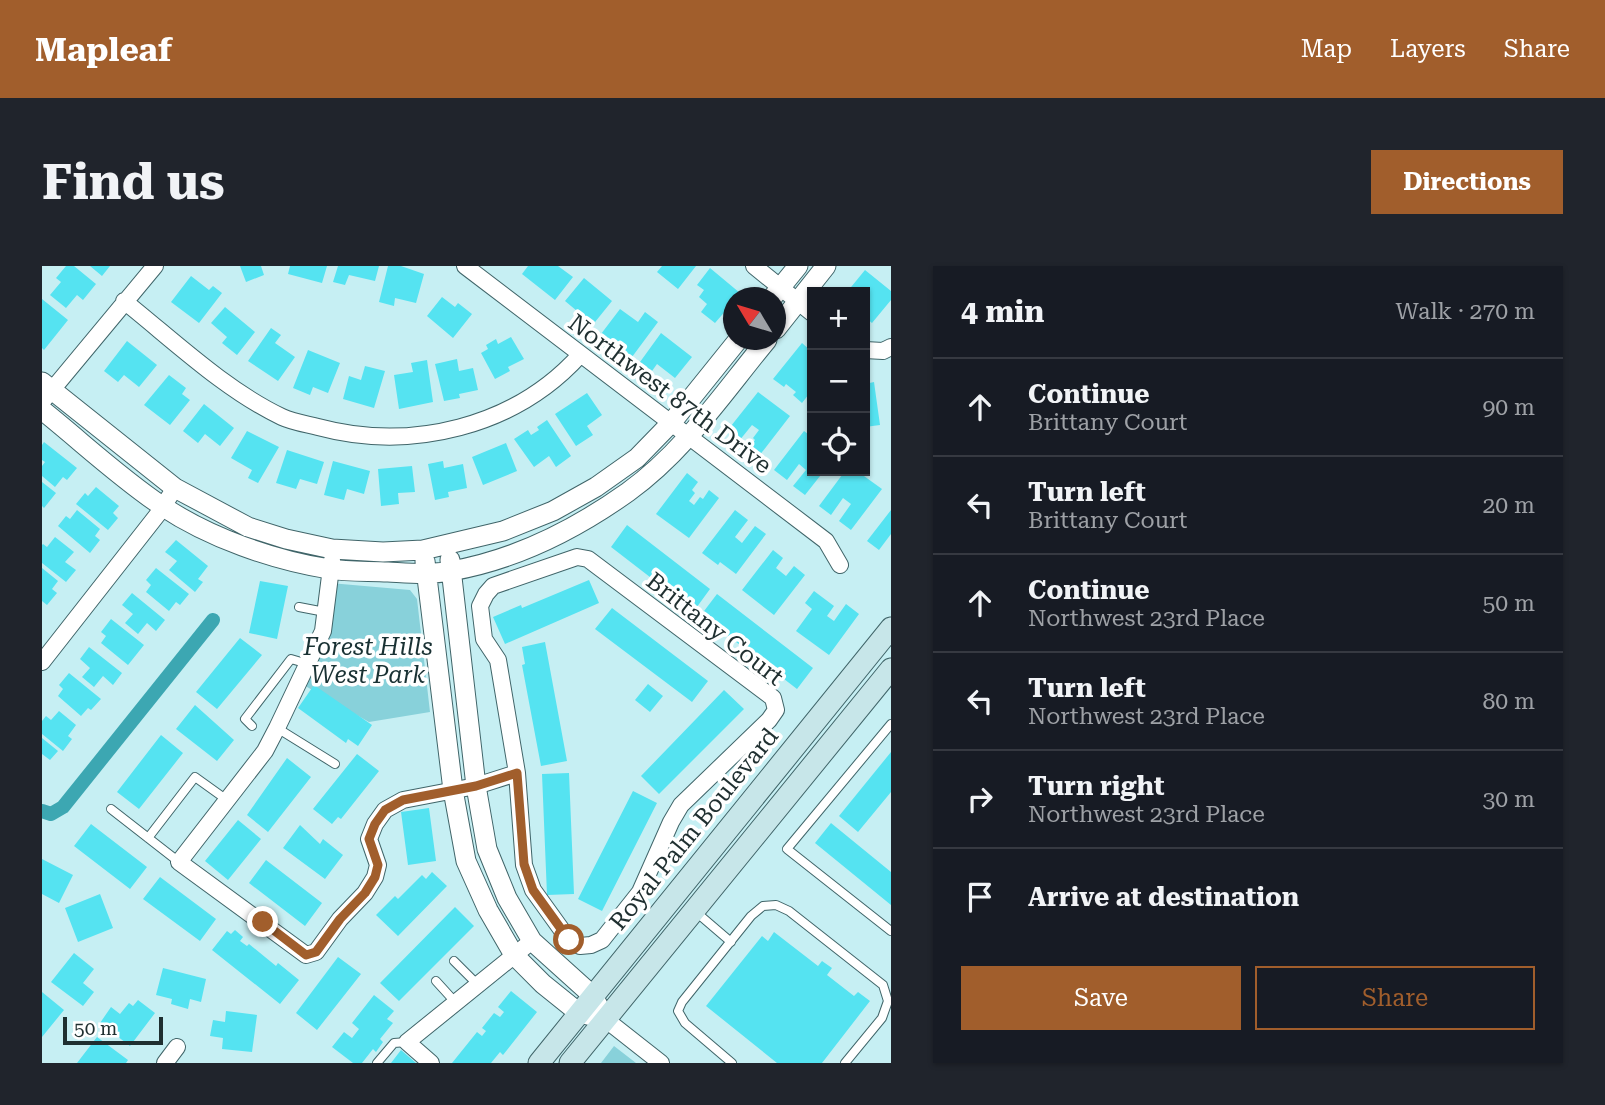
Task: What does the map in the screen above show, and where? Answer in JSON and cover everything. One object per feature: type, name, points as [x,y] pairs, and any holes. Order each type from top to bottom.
[{"type":"main road","name":"Royal Palm Boulevard","points":[[539,1063],[891,628]]},
{"type":"main road","name":"Royal Palm Boulevard","points":[[570,1063],[891,669]]},
{"type":"street","points":[[155,266],[45,391],[175,488],[248,527],[332,549],[383,552],[449,546],[503,531],[553,511],[596,487],[637,458],[672,422],[730,350]]},
{"type":"street","name":"Northwest 87th Drive","points":[[465,266],[826,541],[840,565]]},
{"type":"street","points":[[754,266],[771,287]]},
{"type":"street","points":[[781,287],[798,266]]},
{"type":"street","points":[[786,320],[805,307],[826,266]]},
{"type":"street","points":[[786,298],[805,307]]},
{"type":"street","points":[[124,301],[237,390],[284,418],[337,432],[385,438],[433,435],[520,405],[560,377],[580,355]]},
{"type":"street","points":[[870,350],[883,351],[891,347]]},
{"type":"street","points":[[42,410],[163,507],[217,535],[273,557],[332,569],[427,573],[451,571],[510,555],[563,533],[629,492],[666,460],[689,435],[759,350]]},
{"type":"street","points":[[42,662],[175,488]]},
{"type":"street","points":[[449,546],[476,786],[487,849],[507,898],[532,941],[593,996],[605,1019],[661,1063]]},
{"type":"street","points":[[332,549],[332,569],[323,631],[277,728],[265,751],[180,862],[306,955],[316,952],[375,877],[378,865],[369,839],[385,810],[403,800],[476,786],[517,773]]},
{"type":"street","points":[[424,550],[453,790],[466,861],[488,910],[514,955],[579,1013],[605,1019]]},
{"type":"street","name":"Brittany Court","points":[[577,557],[588,559],[773,698],[776,710],[769,720],[681,805],[639,892],[602,940],[592,945],[580,946],[569,940],[533,890],[524,864],[517,773],[498,660],[484,639],[480,606],[493,586],[577,557]]},
{"type":"street","points":[[431,1063],[407,1042],[532,941]]},
{"type":"street","points":[[165,1063],[177,1047]]},
{"type":"lane","points":[[299,607],[326,612]]},
{"type":"lane","points":[[253,726],[244,719],[291,659],[308,664]]},
{"type":"lane","points":[[891,724],[786,849],[891,931]]},
{"type":"lane","points":[[277,728],[335,764]]},
{"type":"lane","points":[[148,838],[195,777],[227,800]]},
{"type":"lane","points":[[111,809],[180,862]]},
{"type":"lane","points":[[732,1063],[685,1023],[678,1012],[682,1002],[763,906],[776,905],[789,911],[883,985],[888,1001],[882,1018],[845,1063]]},
{"type":"lane","points":[[694,911],[731,942]]},
{"type":"lane","points":[[454,961],[478,985]]},
{"type":"lane","points":[[436,981],[456,1003]]},
{"type":"lane","points":[[377,1063],[394,1043],[407,1042]]},
{"type":"green space","name":"Forest Hills West Park","points":[[330,583],[410,590],[417,599],[430,712],[369,722],[300,683]]},
{"type":"green space","points":[[614,1046],[636,1063],[601,1063]]},
{"type":"building","points":[[66,266],[74,266],[96,284],[83,300],[77,295],[66,308],[50,295],[61,282],[56,278]]},
{"type":"building","points":[[90,266],[110,266],[102,276]]},
{"type":"building","points":[[240,266],[261,266],[264,275],[246,282]]},
{"type":"building","points":[[290,266],[327,266],[322,283],[288,274]]},
{"type":"building","points":[[338,266],[379,266],[375,281],[349,275],[345,285],[333,282]]},
{"type":"building","points":[[388,266],[401,266],[424,274],[416,303],[395,298],[394,306],[379,302]]},
{"type":"building","points":[[528,266],[558,266],[573,277],[555,300],[522,274]]},
{"type":"building","points":[[662,266],[696,266],[678,289],[657,272]]},
{"type":"building","points":[[710,268],[733,287],[723,287],[723,314],[715,323],[701,312],[707,304],[699,297],[704,290],[697,285]]},
{"type":"building","points":[[865,270],[891,291],[891,300],[872,323],[870,287],[851,287]]},
{"type":"building","points":[[191,276],[209,290],[213,286],[222,293],[199,323],[171,302]]},
{"type":"building","points":[[584,278],[612,301],[591,327],[581,319],[583,316],[565,301]]},
{"type":"building","points":[[442,297],[455,307],[458,303],[472,314],[453,338],[427,316]]},
{"type":"building","points":[[42,299],[68,320],[44,350],[42,348]]},
{"type":"building","points":[[225,307],[255,332],[237,355],[222,343],[227,337],[211,323]]},
{"type":"building","points":[[620,309],[638,322],[645,312],[658,322],[632,357],[601,334]]},
{"type":"building","points":[[271,328],[281,335],[275,343],[295,357],[278,381],[248,361]]},
{"type":"building","points":[[661,333],[692,357],[675,378],[657,364],[652,371],[640,362]]},
{"type":"building","points":[[511,337],[524,359],[508,367],[510,371],[495,379],[481,353],[488,349],[486,345],[496,339],[498,344]]},
{"type":"building","points":[[127,341],[157,365],[139,387],[124,375],[118,382],[104,371]]},
{"type":"building","points":[[802,343],[807,348],[807,396],[802,403],[793,395],[796,392],[773,379]]},
{"type":"building","points":[[308,350],[340,363],[328,393],[313,387],[310,395],[293,388]]},
{"type":"building","points":[[457,359],[459,371],[473,368],[478,390],[444,401],[435,364]]},
{"type":"building","points":[[427,360],[433,402],[399,409],[394,375],[413,372],[411,363]]},
{"type":"building","points":[[365,366],[385,371],[374,408],[343,399],[349,376],[361,380]]},
{"type":"building","points":[[169,375],[186,388],[182,394],[190,400],[170,425],[144,405]]},
{"type":"building","points":[[874,382],[880,425],[870,426],[870,413],[870,383]]},
{"type":"building","points":[[758,392],[790,416],[759,456],[749,448],[759,430],[752,425],[739,441],[727,431]]},
{"type":"building","points":[[587,393],[602,415],[587,426],[593,435],[576,446],[555,414]]},
{"type":"building","points":[[204,404],[234,428],[220,446],[205,434],[198,443],[183,431]]},
{"type":"building","points":[[547,420],[571,456],[556,467],[549,456],[534,467],[514,439],[528,430],[531,435]]},
{"type":"building","points":[[247,431],[279,447],[258,483],[248,478],[252,470],[231,458]]},
{"type":"building","points":[[804,431],[807,433],[807,476],[820,476],[805,495],[793,486],[806,470],[799,464],[787,480],[774,470]]},
{"type":"building","points":[[44,442],[77,468],[67,480],[63,477],[55,487],[42,476],[45,462],[42,460]]},
{"type":"building","points":[[506,443],[517,471],[483,485],[472,457]]},
{"type":"building","points":[[287,450],[324,462],[317,484],[300,479],[296,489],[276,483]]},
{"type":"building","points":[[333,461],[370,471],[364,494],[347,489],[344,500],[324,495]]},
{"type":"building","points":[[443,461],[444,468],[463,464],[467,488],[448,492],[449,497],[435,500],[428,464]]},
{"type":"building","points":[[412,466],[415,492],[398,493],[399,504],[381,506],[378,469]]},
{"type":"building","points":[[687,473],[698,482],[689,501],[694,505],[700,497],[703,499],[709,490],[719,498],[689,538],[656,514]]},
{"type":"building","points":[[841,476],[864,476],[882,489],[851,530],[839,521],[851,504],[843,498],[831,515],[819,506]]},
{"type":"building","points":[[42,482],[56,493],[44,508],[42,506]]},
{"type":"building","points":[[96,487],[119,506],[113,513],[118,518],[108,530],[76,504],[85,493],[88,496]]},
{"type":"building","points":[[77,510],[100,529],[95,536],[100,540],[90,553],[58,526],[66,516],[70,519]]},
{"type":"building","points":[[735,510],[748,520],[735,537],[742,543],[755,526],[766,534],[736,574],[702,553]]},
{"type":"building","points":[[891,510],[891,534],[879,550],[867,541]]},
{"type":"building","points":[[627,525],[710,589],[694,611],[611,547]]},
{"type":"building","points":[[55,537],[74,552],[65,562],[76,570],[66,582],[42,563],[42,545],[47,547]]},
{"type":"building","points":[[176,540],[208,566],[198,579],[203,582],[195,592],[169,570],[177,561],[165,552]]},
{"type":"building","points":[[773,550],[783,558],[776,568],[786,576],[794,566],[805,575],[774,615],[742,590]]},
{"type":"building","points":[[42,568],[58,581],[52,589],[57,593],[47,605],[42,601]]},
{"type":"building","points":[[156,568],[189,594],[180,605],[176,602],[169,611],[146,592],[151,585],[146,580]]},
{"type":"building","points":[[589,580],[599,603],[505,644],[493,617]]},
{"type":"building","points":[[260,581],[288,586],[277,639],[249,633]]},
{"type":"building","points":[[814,591],[834,606],[827,616],[834,621],[846,604],[859,614],[829,655],[796,631],[812,609],[805,603]]},
{"type":"building","points":[[132,593],[165,620],[156,631],[147,623],[138,634],[125,623],[133,614],[122,605]]},
{"type":"building","points":[[717,594],[813,668],[797,689],[701,615]]},
{"type":"building","points":[[612,608],[708,681],[692,702],[595,629]]},
{"type":"building","points":[[111,619],[144,645],[128,665],[101,643],[106,636],[101,632]]},
{"type":"building","points":[[240,638],[262,655],[217,709],[196,692]]},
{"type":"building","points":[[545,642],[567,761],[541,766],[522,665],[525,664],[522,647]]},
{"type":"building","points":[[89,647],[122,673],[113,685],[103,676],[94,687],[82,677],[90,668],[80,659]]},
{"type":"building","points":[[69,673],[101,699],[81,716],[58,696],[63,689],[59,685]]},
{"type":"building","points":[[648,684],[663,696],[650,712],[635,700]]},
{"type":"building","points":[[314,685],[372,725],[358,746],[348,739],[346,743],[298,708]]},
{"type":"building","points":[[724,690],[744,709],[659,794],[641,776]]},
{"type":"building","points":[[195,705],[234,740],[217,761],[176,729]]},
{"type":"building","points":[[59,711],[76,725],[68,736],[72,739],[63,751],[42,734],[42,721],[46,716],[51,720]]},
{"type":"building","points":[[161,735],[183,753],[139,809],[117,792]]},
{"type":"building","points":[[42,738],[58,751],[50,760],[42,754]]},
{"type":"building","points":[[891,752],[891,792],[858,832],[839,816]]},
{"type":"building","points":[[357,754],[379,771],[341,819],[338,817],[332,824],[313,809]]},
{"type":"building","points":[[287,758],[311,777],[268,832],[247,815]]},
{"type":"building","points":[[569,773],[574,894],[547,895],[542,774]]},
{"type":"building","points":[[633,791],[657,803],[602,911],[578,899]]},
{"type":"building","points":[[429,808],[436,861],[408,865],[401,812]]},
{"type":"building","points":[[238,820],[261,839],[228,880],[205,861]]},
{"type":"building","points":[[831,823],[891,872],[891,905],[815,843]]},
{"type":"building","points":[[91,824],[147,867],[130,889],[74,846]]},
{"type":"building","points":[[300,825],[320,844],[323,839],[343,855],[325,879],[283,848]]},
{"type":"building","points":[[42,859],[73,875],[59,903],[42,894]]},
{"type":"building","points":[[266,860],[322,903],[305,926],[249,883]]},
{"type":"building","points":[[432,872],[447,886],[398,936],[376,915],[395,896],[398,899],[422,875],[426,879]]},
{"type":"building","points":[[160,877],[216,919],[200,941],[143,899]]},
{"type":"building","points":[[100,894],[113,928],[78,942],[65,908]]},
{"type":"building","points":[[455,907],[474,926],[399,1001],[380,983]]},
{"type":"building","points":[[235,930],[243,937],[240,941],[247,946],[249,944],[276,966],[278,963],[299,980],[280,1004],[212,950],[227,931],[231,934]]},
{"type":"building","points":[[774,932],[818,966],[822,961],[832,968],[827,975],[854,996],[858,992],[870,1001],[822,1063],[777,1063],[706,1006],[762,936],[768,941]]},
{"type":"building","points":[[74,953],[94,969],[83,983],[94,992],[83,1006],[51,982]]},
{"type":"building","points":[[338,957],[361,974],[317,1030],[296,1013]]},
{"type":"building","points":[[163,968],[206,979],[201,1002],[190,999],[188,1009],[171,1004],[172,999],[156,995]]},
{"type":"building","points":[[511,991],[537,1012],[503,1055],[500,1052],[491,1063],[452,1063],[477,1032],[482,1036],[486,1031],[482,1028],[494,1013],[500,1017],[504,1012],[498,1007]]},
{"type":"building","points":[[42,992],[64,1010],[42,1037]]},
{"type":"building","points":[[374,995],[394,1011],[387,1019],[393,1023],[380,1039],[383,1042],[376,1052],[373,1049],[362,1063],[353,1063],[332,1047],[344,1032],[352,1038],[359,1029],[352,1023]]},
{"type":"building","points":[[138,1000],[155,1013],[130,1046],[100,1023],[111,1007],[120,1014],[129,1003],[133,1006]]},
{"type":"building","points":[[226,1011],[257,1015],[252,1052],[222,1049],[223,1038],[210,1036],[213,1020],[225,1022]]},
{"type":"building","points":[[97,1037],[128,1060],[126,1063],[77,1063]]},
{"type":"building","points":[[401,1050],[416,1063],[391,1063]]},
{"type":"waterway","points":[[42,811],[51,814],[63,807],[213,620]]},
{"type":"route","points":[[263,922],[306,955],[316,952],[375,877],[378,865],[369,839],[385,810],[403,800],[476,786],[517,773],[524,864],[533,890],[569,940]]}]
